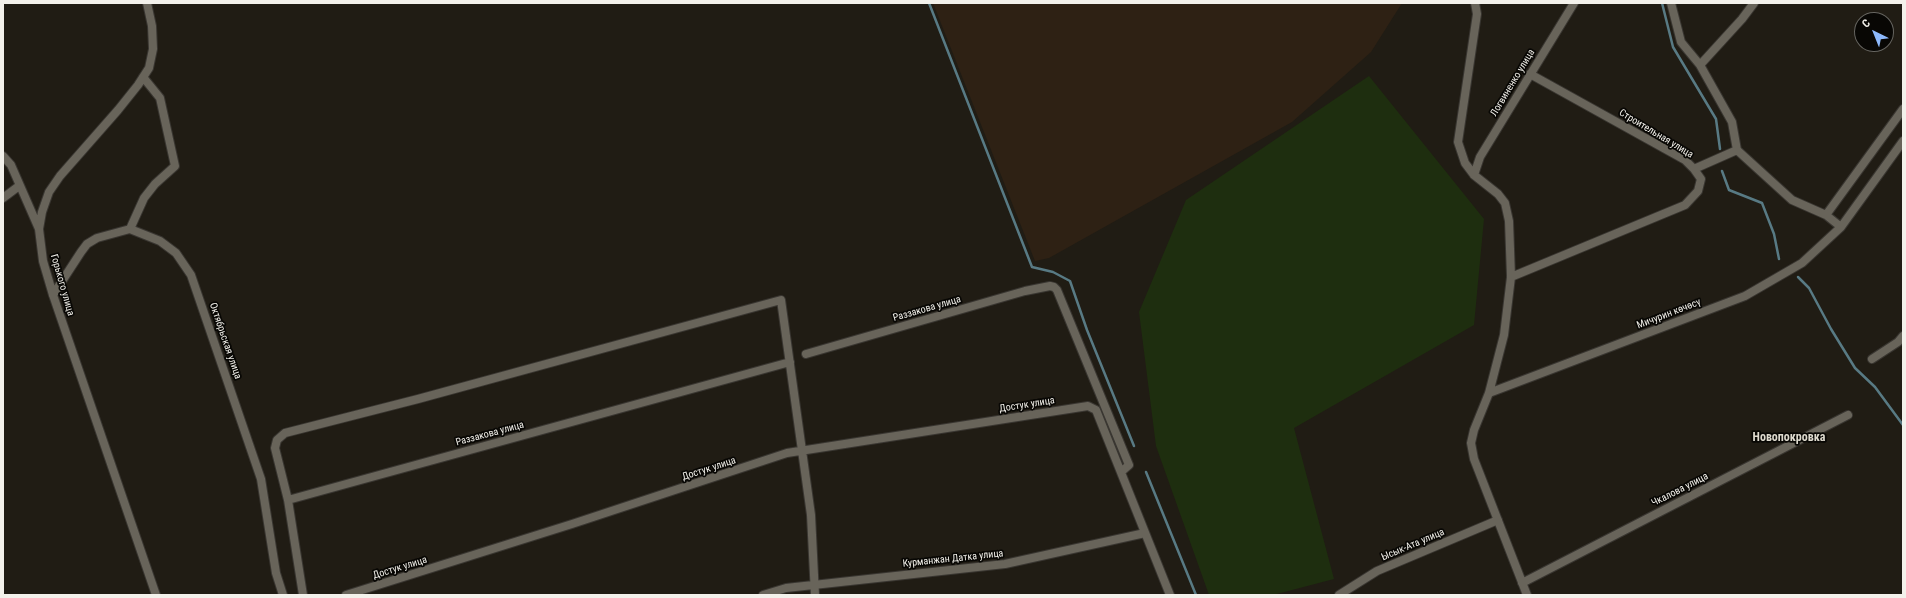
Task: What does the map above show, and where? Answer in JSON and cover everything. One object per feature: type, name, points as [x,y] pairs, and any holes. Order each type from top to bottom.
[{"type":"street","name":"Горького улица","points":[[147,3],[152,26],[153,49],[149,68],[118,110],[60,176],[49,192],[42,212],[39,229],[43,261],[53,296],[156,595]]},
{"type":"street","points":[[1475,3],[1477,14],[1458,142],[1465,164],[1474,176],[1498,194],[1505,203],[1509,221],[1511,277],[1504,335],[1489,393],[1470,443],[1474,458],[1527,595]]},
{"type":"street","name":"Логвиненко улица","points":[[1474,176],[1480,157],[1574,3]]},
{"type":"street","points":[[1671,3],[1681,42],[1700,65],[1732,122],[1737,150],[1792,200],[1826,215],[1841,227]]},
{"type":"street","points":[[1700,65],[1754,3]]},
{"type":"street","name":"Строительная улица","points":[[1511,277],[1686,204],[1698,191],[1701,179],[1685,160],[1530,74]]},
{"type":"street","points":[[53,296],[87,244],[97,238],[130,229],[144,198],[155,184],[175,166],[160,98],[143,77]]},
{"type":"street","points":[[1826,215],[1903,109]]},
{"type":"street","name":"Мичурин көчөсү","points":[[1489,393],[1745,296],[1802,263],[1841,227],[1903,141]]},
{"type":"street","points":[[1694,169],[1737,150]]},
{"type":"street","points":[[3,156],[11,166],[39,229]]},
{"type":"street","points":[[3,198],[19,186]]},
{"type":"street","name":"Октябрьская улица","points":[[130,229],[160,241],[176,253],[191,275],[261,479],[276,573],[283,595]]},
{"type":"street","name":"Раззакова улица","points":[[806,354],[1025,291],[1050,286],[1054,287],[1057,290],[1129,465],[1121,472]]},
{"type":"street","points":[[303,595],[288,500],[275,448],[277,440],[285,433],[418,399],[781,300],[811,515],[815,595]]},
{"type":"street","points":[[1872,359],[1898,342],[1903,336]]},
{"type":"street","name":"Раззакова улица","points":[[288,500],[790,362]]},
{"type":"street","name":"Достук улица","points":[[346,595],[802,450],[1088,406],[1096,410],[1121,472]]},
{"type":"street","name":"Чкалова улица","points":[[1522,583],[1848,415]]},
{"type":"street","points":[[1121,472],[1170,595]]},
{"type":"street","name":"Ысык-Ата улица","points":[[1339,595],[1376,571],[1498,520]]},
{"type":"street","name":"Курманжан Датка улица","points":[[763,595],[786,588],[1005,564],[1145,533]]},
{"type":"shaded area","points":[[933,3],[1402,3],[1371,52],[1292,122],[1049,258],[1035,261]]},
{"type":"green space","points":[[1369,76],[1484,219],[1474,325],[1294,428],[1334,579],[1273,595],[1209,595],[1156,446],[1139,312],[1186,200]]},
{"type":"waterway","points":[[929,3],[1032,267],[1053,272],[1070,281],[1087,330],[1134,446]]},
{"type":"waterway","points":[[1662,3],[1673,47],[1716,119],[1720,149]]},
{"type":"waterway","points":[[1722,171],[1729,190],[1762,203],[1774,234],[1779,259]]},
{"type":"waterway","points":[[1798,277],[1809,288],[1831,329],[1855,368],[1875,387],[1903,425]]},
{"type":"waterway","points":[[1146,472],[1196,595]]},
{"type":"district","name":"Новопокровка","points":[[1789,438]]}]
